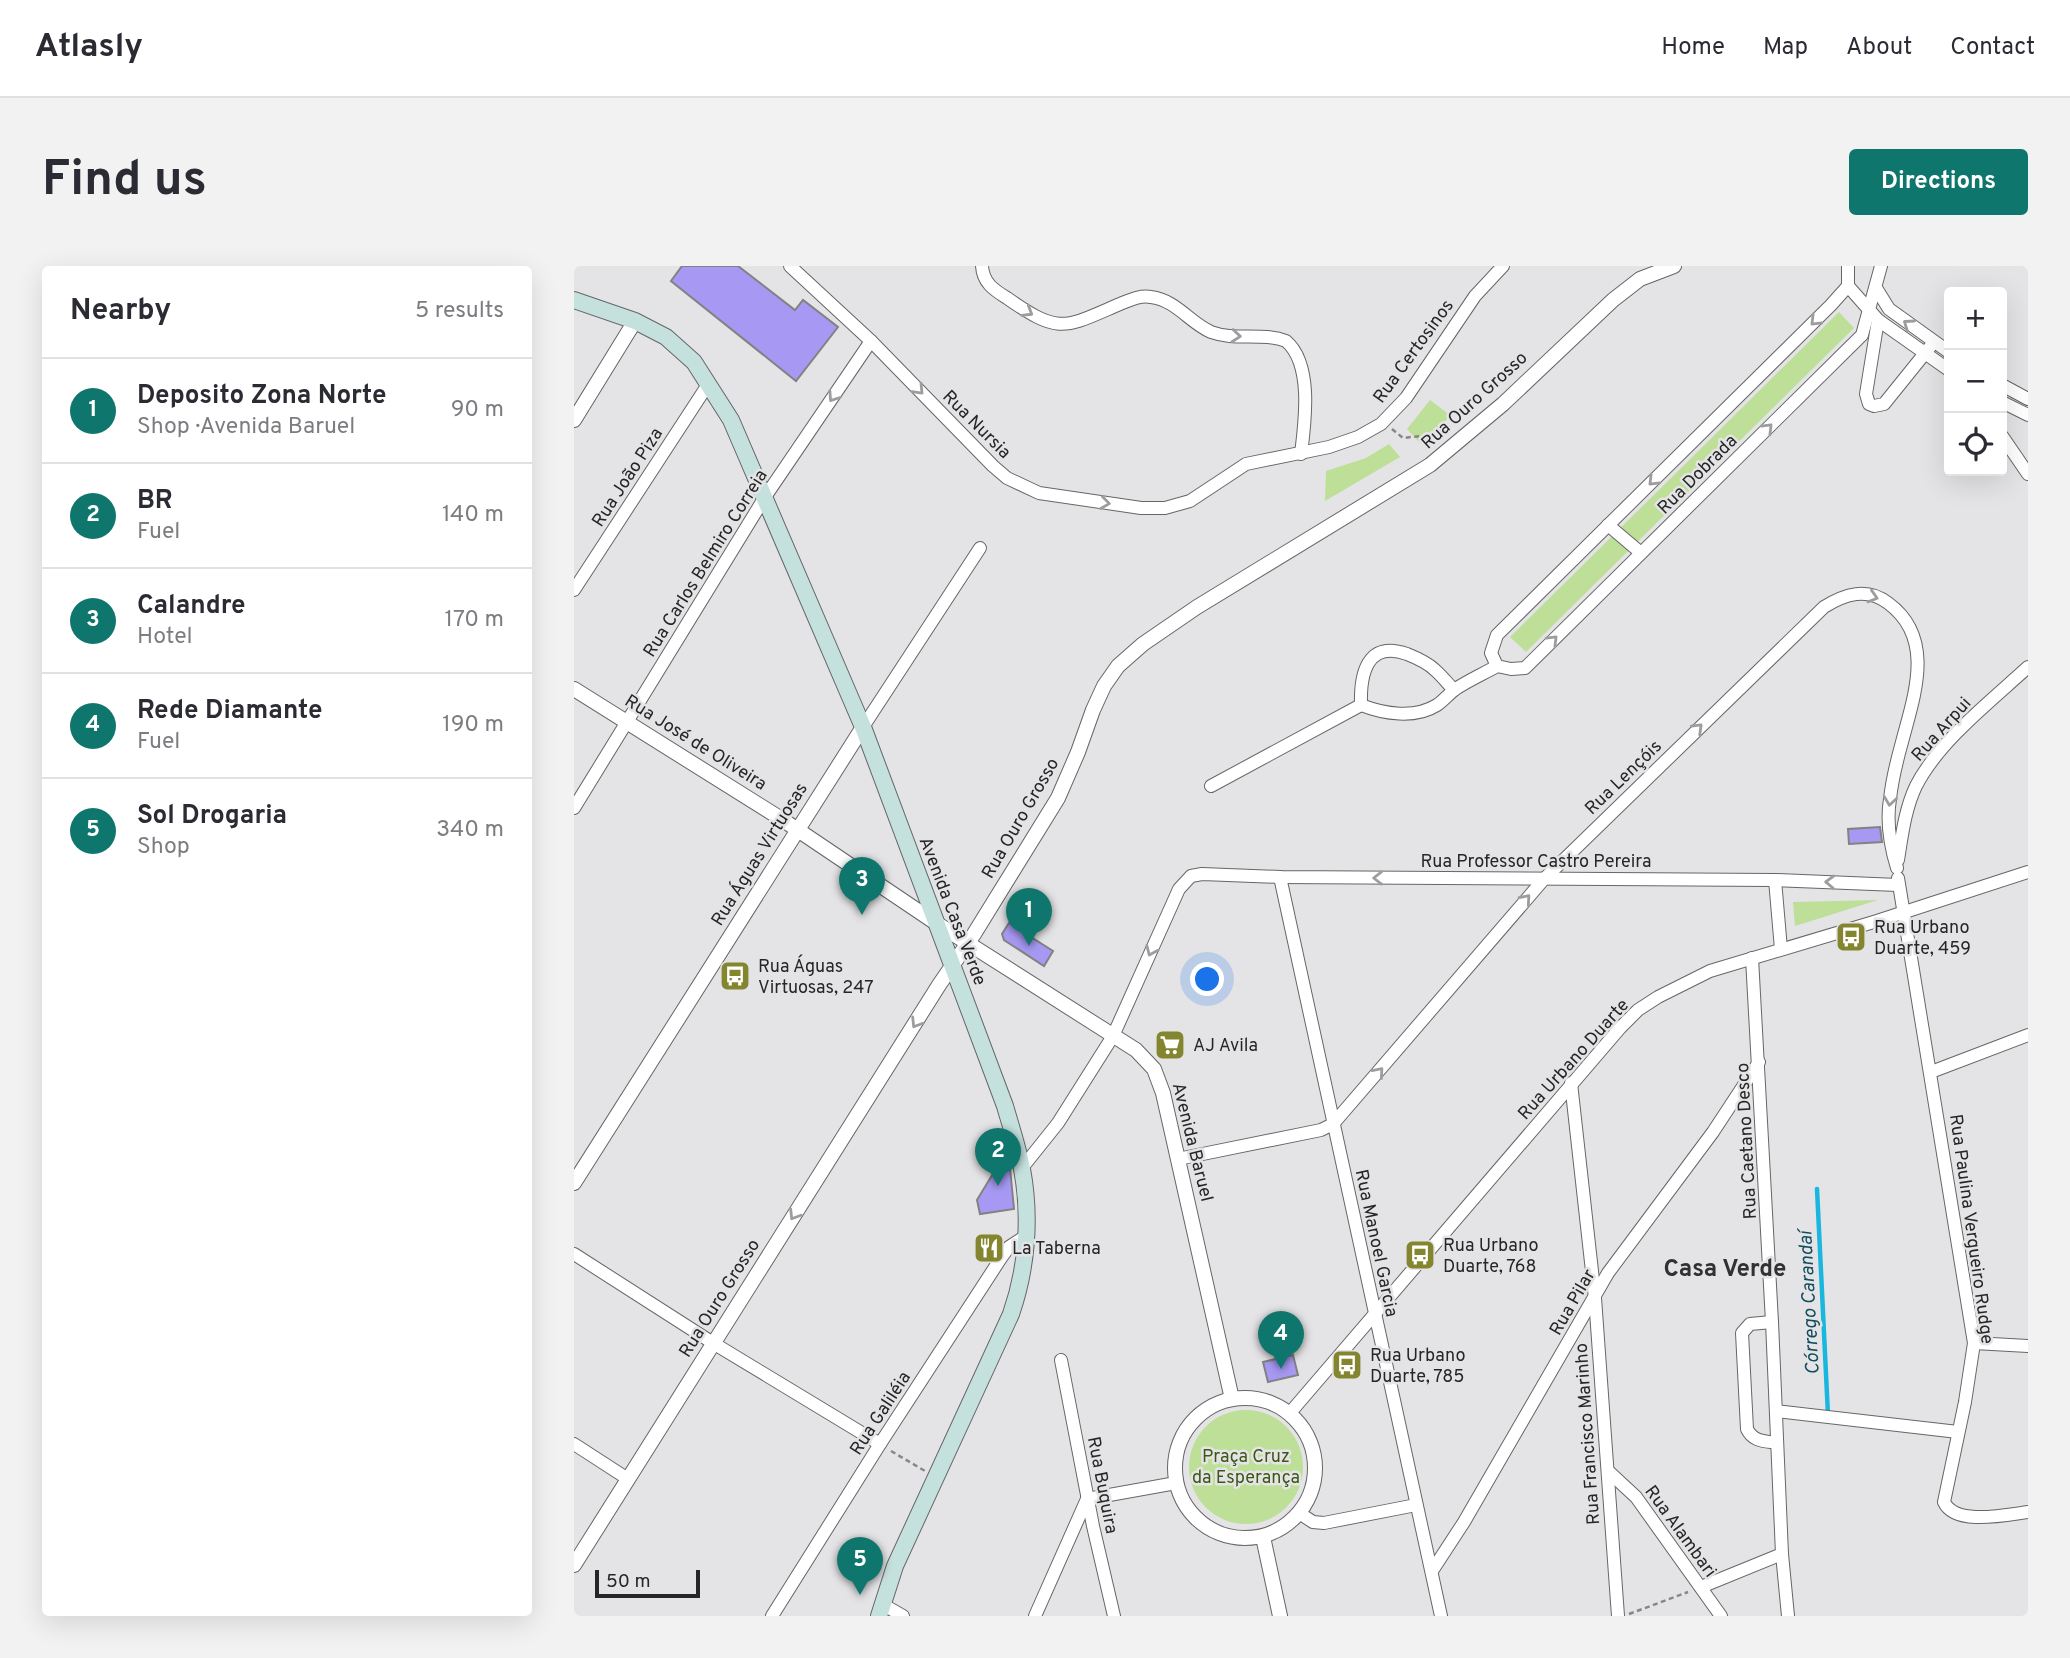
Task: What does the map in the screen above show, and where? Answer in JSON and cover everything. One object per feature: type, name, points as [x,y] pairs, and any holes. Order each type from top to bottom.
[{"type":"main road","name":"Avenida Casa Verde","points":[[574,300],[635,321],[666,337],[694,362],[731,420],[863,727],[1006,1106],[1022,1168],[1026,1195],[1026,1236],[1022,1276],[1011,1314],[895,1566],[880,1610]]},
{"type":"street","name":"Rua Nursia","points":[[790,266],[871,341],[993,466],[1007,478],[1039,493],[1141,508],[1165,508],[1190,501],[1245,464],[1301,454]]},
{"type":"street","points":[[982,266],[986,282],[994,289],[1029,314],[1060,325],[1076,323],[1145,296],[1167,301],[1212,332],[1286,341],[1298,355],[1302,369],[1305,425],[1301,454]]},
{"type":"street","name":"Rua Certosinos","points":[[1301,454],[1358,437],[1383,421],[1406,398],[1475,296],[1503,266]]},
{"type":"street","name":"Rua Ouro Grosso","points":[[574,1565],[1058,798],[1079,751],[1093,710],[1104,686],[1118,666],[1143,644],[1197,607],[1430,465],[1503,404],[1613,300],[1640,279],[1674,266]]},
{"type":"street","points":[[1848,266],[1849,286],[1868,310],[1944,366]]},
{"type":"street","name":"Rua Dobrada","points":[[1361,705],[1378,712],[1417,711],[1435,706],[1454,690],[1497,666],[1525,668],[1862,335],[1881,266]]},
{"type":"street","name":"Rua Dobrada","points":[[1497,666],[1491,653],[1497,635],[1849,286]]},
{"type":"street","points":[[1876,288],[1889,309],[1946,350]]},
{"type":"street","points":[[1878,320],[1866,394],[1869,404],[1874,406],[1884,404],[1934,342]]},
{"type":"street","points":[[574,420],[635,321]]},
{"type":"street","name":"Rua Carlos Belmiro Correia","points":[[574,808],[765,497],[871,341]]},
{"type":"street","name":"Rua João Piza","points":[[574,590],[709,383]]},
{"type":"street","points":[[2007,388],[2028,399]]},
{"type":"street","points":[[2007,404],[2028,415]]},
{"type":"street","points":[[2007,440],[2024,454],[2028,474]]},
{"type":"street","points":[[1608,525],[1641,553]]},
{"type":"street","name":"Rua Águas Virtuosas","points":[[574,1183],[797,829],[980,548]]},
{"type":"street","name":"Rua Lençóis","points":[[1334,1124],[1544,879],[1824,607],[1835,600],[1857,593],[1877,596],[1895,609],[1911,632],[1919,660],[1916,691],[1890,799],[1889,833],[1896,868]]},
{"type":"street","points":[[1211,786],[1361,705],[1364,670],[1369,662],[1382,652],[1397,651],[1417,659],[1434,669],[1454,690]]},
{"type":"street","name":"Rua Arpui","points":[[1903,912],[1896,868],[1903,828],[1917,785],[1944,747],[2028,667]]},
{"type":"street","name":"Rua José de Oliveira","points":[[574,689],[797,829],[936,922]]},
{"type":"street","name":"Rua Urbano Duarte","points":[[1289,1413],[1571,1083],[1620,1028],[1648,1003],[1692,979],[1752,958],[2028,872]]},
{"type":"street","name":"Rua Professor Castro Pereira","points":[[1113,1036],[1179,889],[1191,876],[1775,880],[1898,885]]},
{"type":"street","name":"Rua Manoel Garcia","points":[[1280,877],[1441,1616]]},
{"type":"street","points":[[1775,880],[1781,949]]},
{"type":"street","name":"Rua Paulina Vergueiro Rudge","points":[[1903,912],[1974,1343],[1944,1502],[1947,1510],[1959,1516],[2028,1513]]},
{"type":"street","name":"Avenida Baruel","points":[[936,922],[1136,1050],[1154,1069],[1163,1093],[1231,1399]]},
{"type":"street","name":"Rua Caetano Desco","points":[[1752,958],[1782,1554],[1788,1616]]},
{"type":"street","points":[[1931,1072],[2028,1035]]},
{"type":"street","points":[[1022,1168],[1058,1123],[1113,1036]]},
{"type":"street","name":"Rua Pilar","points":[[1432,1572],[1464,1522],[1608,1273],[1713,1132],[1759,1062]]},
{"type":"street","name":"Rua Francisco Marinho","points":[[1571,1083],[1595,1298],[1618,1616]]},
{"type":"street","points":[[1178,1159],[1321,1130],[1334,1124]]},
{"type":"street","name":"Rua Galiléia","points":[[772,1616],[1001,1258],[1009,1247],[1026,1236]]},
{"type":"street","points":[[574,1254],[713,1343],[880,1444]]},
{"type":"street","points":[[1772,1322],[1750,1324],[1742,1333],[1748,1429],[1759,1441],[1777,1443]]},
{"type":"street","points":[[1974,1343],[2028,1346]]},
{"type":"street","name":"Rua Buquira","points":[[1061,1360],[1087,1499],[1114,1616]]},
{"type":"street","points":[[1252,1398],[1272,1403],[1289,1413],[1304,1430],[1313,1450],[1315,1472],[1311,1494],[1299,1513],[1283,1528],[1264,1537],[1244,1539],[1208,1529],[1188,1509],[1176,1483],[1175,1460],[1181,1439],[1193,1420],[1211,1407],[1231,1399],[1252,1398]]},
{"type":"street","points":[[1776,1411],[1958,1432]]},
{"type":"street","points":[[574,1444],[628,1479]]},
{"type":"street","name":"Rua Alambari","points":[[1608,1471],[1636,1497],[1721,1616]]},
{"type":"street","points":[[1035,1616],[1087,1499],[1176,1483]]},
{"type":"street","points":[[1299,1513],[1313,1522],[1324,1523],[1416,1505]]},
{"type":"street","points":[[1264,1537],[1280,1616]]},
{"type":"street","points":[[1701,1587],[1782,1554]]},
{"type":"street","points":[[880,1610],[903,1616]]},
{"type":"path","points":[[1383,421],[1403,438],[1438,434],[1453,448]]},
{"type":"path","points":[[880,1444],[936,1478]]},
{"type":"path","points":[[1623,1616],[1701,1587]]},
{"type":"green space","points":[[1839,312],[1854,328],[1526,652],[1510,637]]},
{"type":"green space","points":[[1430,400],[1451,416],[1420,443],[1407,429]]},
{"type":"green space","points":[[1389,444],[1400,457],[1325,501],[1326,471],[1366,458]]},
{"type":"green space","points":[[1878,900],[1795,926],[1793,902]]},
{"type":"green space","name":"Praça Cruz da Esperança","points":[[1246,1410],[1268,1414],[1287,1426],[1299,1445],[1303,1467],[1299,1489],[1287,1508],[1268,1520],[1246,1524],[1224,1520],[1205,1508],[1193,1489],[1189,1467],[1193,1445],[1205,1426],[1224,1414]]},
{"type":"building","points":[[682,266],[738,266],[795,310],[803,300],[838,327],[796,381],[671,281]]},
{"type":"building","points":[[1880,827],[1882,842],[1849,844],[1848,829]]},
{"type":"building","points":[[1009,923],[1053,951],[1044,966],[1004,940],[1002,934]]},
{"type":"building","points":[[1010,1168],[1014,1209],[980,1214],[977,1200],[994,1172]]},
{"type":"building","points":[[1293,1355],[1298,1375],[1268,1382],[1263,1362]]},
{"type":"waterway","name":"Córrego Carandaí","points":[[1817,1189],[1828,1415]]},
{"type":"place","name":"Calandre","points":[[862,915]]},
{"type":"place","name":"Rua Urbano Duarte, 459","points":[[1851,937]]},
{"type":"place","name":"Deposito Zona Norte","points":[[1029,946]]},
{"type":"place","name":"Rua Águas Virtuosas, 247","points":[[735,976]]},
{"type":"place","name":"AJ Avila","points":[[1170,1045]]},
{"type":"place","name":"BR","points":[[998,1186]]},
{"type":"place","name":"La Taberna","points":[[989,1248]]},
{"type":"place","name":"Rua Urbano Duarte, 768","points":[[1420,1255]]},
{"type":"place","name":"Rua Urbano Duarte, 785","points":[[1347,1365]]},
{"type":"place","name":"Rede Diamante","points":[[1281,1369]]},
{"type":"place","name":"Sol Drogaria","points":[[860,1595]]},
{"type":"district","name":"Casa Verde","points":[[1725,1268]]}]
